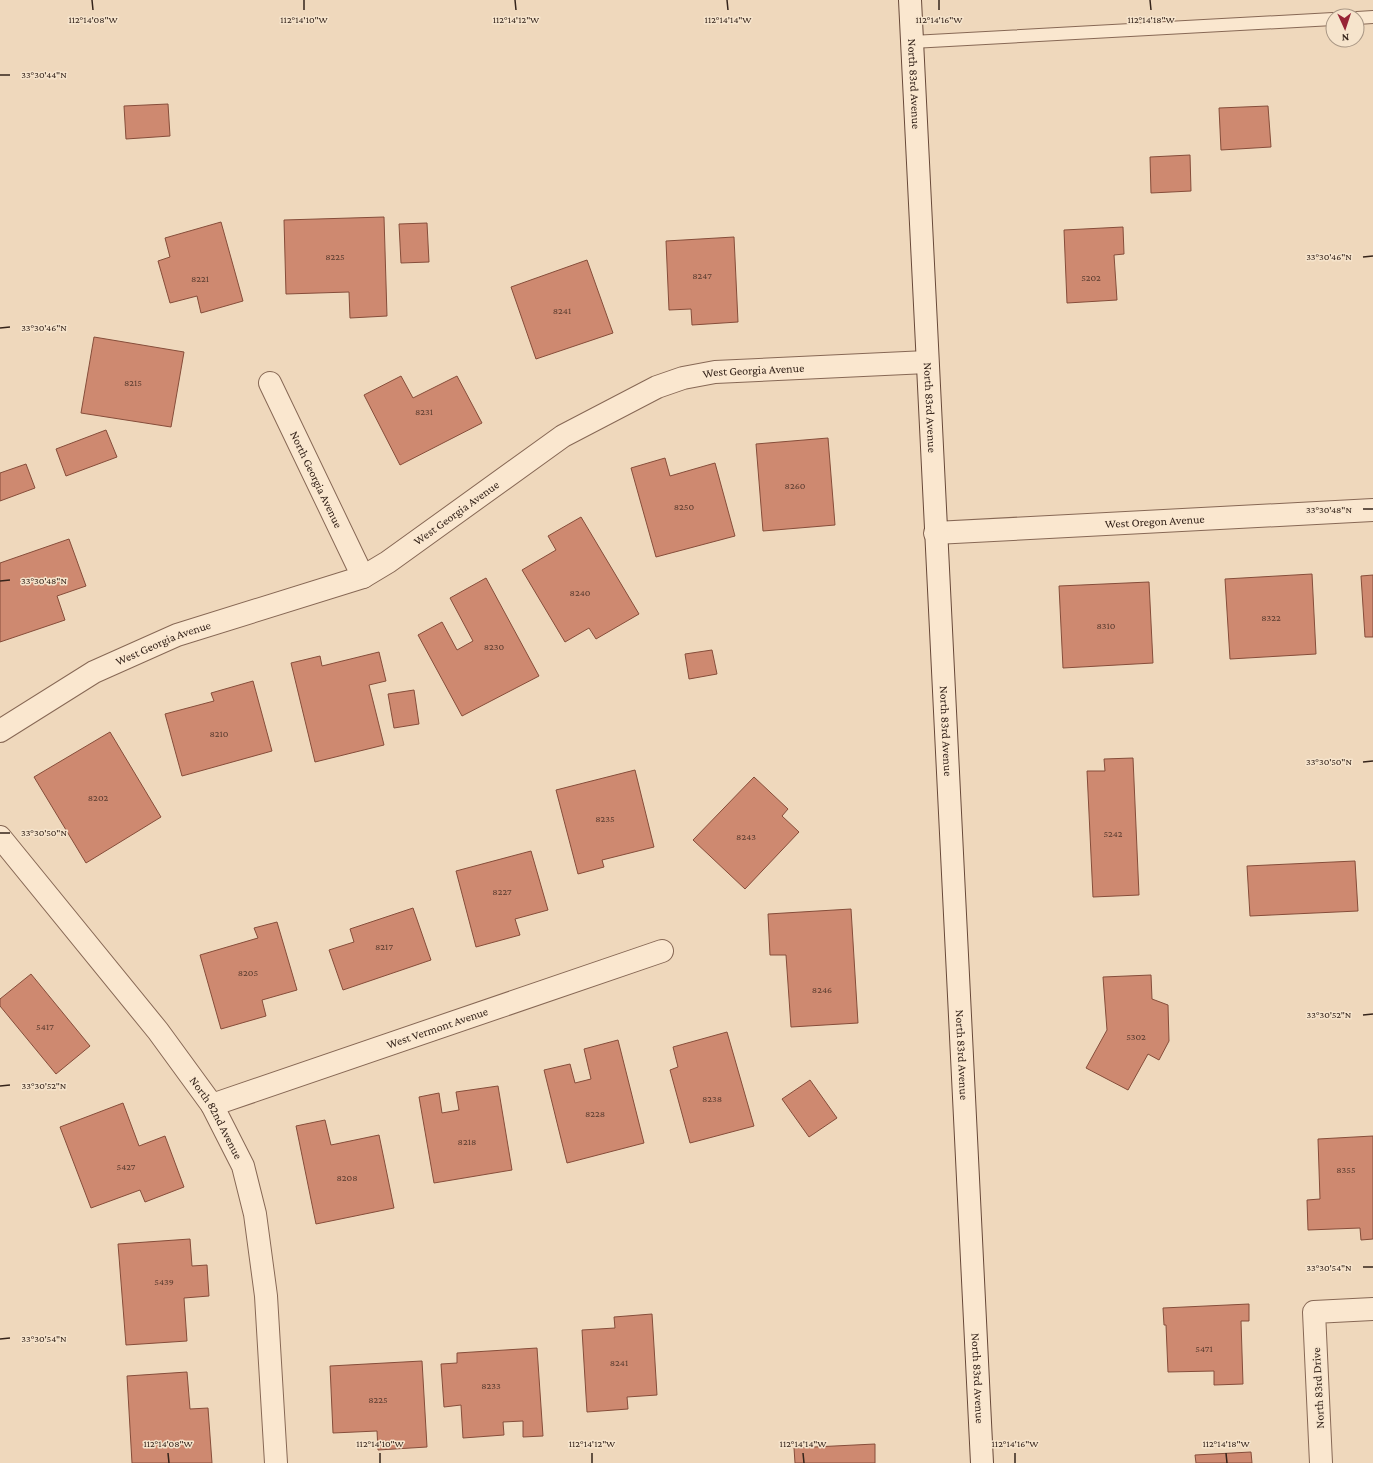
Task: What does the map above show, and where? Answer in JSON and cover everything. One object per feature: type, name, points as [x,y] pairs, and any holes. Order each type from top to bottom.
[{"type":"street","name":"North 83rd Avenue","points":[[910,0],[935,533],[982,1463]]},
{"type":"street","name":"West Georgia Avenue","points":[[0,731],[94,672],[177,635],[363,577],[388,562],[563,436],[656,387],[684,378],[715,372],[927,362]]},
{"type":"street","name":"North Georgia Avenue","points":[[270,383],[363,577]]},
{"type":"street","name":"West Oregon Avenue","points":[[935,533],[1373,510]]},
{"type":"street","name":"North 82nd Avenue","points":[[0,837],[154,1025],[212,1105],[242,1166],[255,1214],[266,1296],[276,1463]]},
{"type":"street","name":"West Vermont Avenue","points":[[212,1105],[662,951]]},
{"type":"street","name":"North 83rd Drive","points":[[1322,1463],[1314,1312],[1373,1309]]},
{"type":"lane","points":[[912,42],[1325,19]]},
{"type":"building","points":[[168,104],[170,136],[126,139],[124,106]]},
{"type":"building","points":[[1268,106],[1271,147],[1221,150],[1219,108]]},
{"type":"building","points":[[1190,155],[1191,191],[1151,193],[1150,157]]},
{"type":"building","points":[[384,217],[387,316],[350,318],[349,292],[286,294],[284,220]]},
{"type":"building","points":[[221,222],[243,301],[201,313],[197,296],[170,303],[158,261],[170,257],[165,238]]},
{"type":"building","points":[[427,223],[429,262],[401,263],[399,224]]},
{"type":"building","points":[[1123,227],[1124,254],[1114,255],[1117,300],[1067,303],[1064,230]]},
{"type":"building","points":[[734,237],[738,322],[692,325],[691,309],[669,310],[666,241]]},
{"type":"building","points":[[587,260],[613,333],[536,359],[511,287]]},
{"type":"building","points":[[94,337],[184,352],[171,427],[81,413]]},
{"type":"building","points":[[401,376],[413,398],[457,376],[482,423],[400,465],[364,395]]},
{"type":"building","points":[[106,430],[117,457],[66,476],[56,449]]},
{"type":"building","points":[[828,438],[835,525],[763,531],[756,444]]},
{"type":"building","points":[[665,458],[670,476],[715,463],[735,536],[656,557],[631,468]]},
{"type":"building","points":[[26,464],[35,488],[0,501],[0,473]]},
{"type":"building","points":[[581,517],[639,614],[596,639],[589,628],[565,642],[522,570],[556,550],[548,536]]},
{"type":"building","points":[[69,539],[86,586],[57,596],[65,620],[0,642],[0,563]]},
{"type":"building","points":[[1312,574],[1316,654],[1230,659],[1225,579]]},
{"type":"building","points":[[1373,575],[1373,637],[1365,637],[1361,576]]},
{"type":"building","points":[[486,578],[539,676],[462,716],[418,635],[442,622],[457,650],[473,641],[450,598]]},
{"type":"building","points":[[1149,582],[1153,663],[1063,668],[1059,586]]},
{"type":"building","points":[[712,650],[717,674],[689,679],[685,654]]},
{"type":"building","points":[[379,652],[386,681],[369,685],[384,745],[315,762],[291,663],[320,656],[322,666]]},
{"type":"building","points":[[253,681],[272,751],[182,776],[165,714],[214,701],[211,693]]},
{"type":"building","points":[[414,690],[419,724],[394,728],[388,694]]},
{"type":"building","points":[[110,732],[161,817],[86,863],[34,777]]},
{"type":"building","points":[[1133,758],[1139,895],[1093,897],[1087,771],[1105,771],[1104,759]]},
{"type":"building","points":[[635,770],[654,847],[602,860],[604,867],[578,874],[556,790]]},
{"type":"building","points":[[754,777],[788,809],[782,816],[799,832],[745,889],[693,840]]},
{"type":"building","points":[[531,851],[548,910],[515,919],[520,935],[476,947],[456,871]]},
{"type":"building","points":[[1355,861],[1358,911],[1250,916],[1247,866]]},
{"type":"building","points":[[413,908],[431,960],[343,990],[329,950],[354,942],[350,929]]},
{"type":"building","points":[[851,909],[858,1023],[791,1027],[786,955],[770,955],[768,914]]},
{"type":"building","points":[[277,922],[297,990],[262,1000],[266,1016],[221,1029],[200,955],[258,938],[254,928]]},
{"type":"building","points":[[31,974],[90,1046],[56,1074],[0,1006],[0,999]]},
{"type":"building","points":[[1151,975],[1152,999],[1168,1005],[1169,1041],[1159,1060],[1148,1054],[1128,1090],[1086,1068],[1107,1030],[1103,977]]},
{"type":"building","points":[[727,1032],[754,1126],[690,1143],[670,1070],[678,1067],[673,1047]]},
{"type":"building","points":[[618,1040],[644,1143],[567,1163],[544,1070],[570,1064],[575,1083],[591,1079],[584,1049]]},
{"type":"building","points":[[810,1080],[837,1118],[809,1137],[782,1099]]},
{"type":"building","points":[[498,1086],[512,1170],[434,1183],[419,1097],[439,1093],[442,1113],[459,1110],[456,1092]]},
{"type":"building","points":[[123,1103],[139,1146],[165,1136],[184,1187],[145,1202],[140,1190],[91,1208],[60,1127]]},
{"type":"building","points":[[325,1120],[331,1145],[379,1135],[394,1208],[316,1224],[296,1126]]},
{"type":"building","points":[[1373,1136],[1373,1239],[1361,1240],[1360,1228],[1308,1230],[1307,1200],[1320,1199],[1318,1139]]},
{"type":"building","points":[[190,1239],[192,1266],[207,1265],[209,1296],[184,1298],[187,1341],[126,1345],[118,1244]]},
{"type":"building","points":[[1249,1304],[1249,1321],[1241,1321],[1243,1384],[1214,1385],[1214,1371],[1168,1372],[1166,1325],[1164,1325],[1163,1308]]},
{"type":"building","points":[[652,1314],[657,1395],[627,1397],[628,1409],[587,1412],[582,1330],[615,1328],[614,1317]]},
{"type":"building","points":[[537,1348],[543,1436],[523,1437],[523,1421],[503,1422],[504,1435],[463,1438],[461,1405],[444,1407],[441,1364],[457,1363],[457,1353]]},
{"type":"building","points":[[422,1361],[427,1447],[378,1450],[377,1431],[333,1433],[330,1366]]},
{"type":"building","points":[[187,1372],[190,1409],[208,1408],[212,1463],[132,1463],[127,1376]]},
{"type":"building","points":[[875,1444],[875,1463],[795,1463],[794,1448]]},
{"type":"building","points":[[1251,1452],[1252,1463],[1196,1463],[1195,1455]]}]
